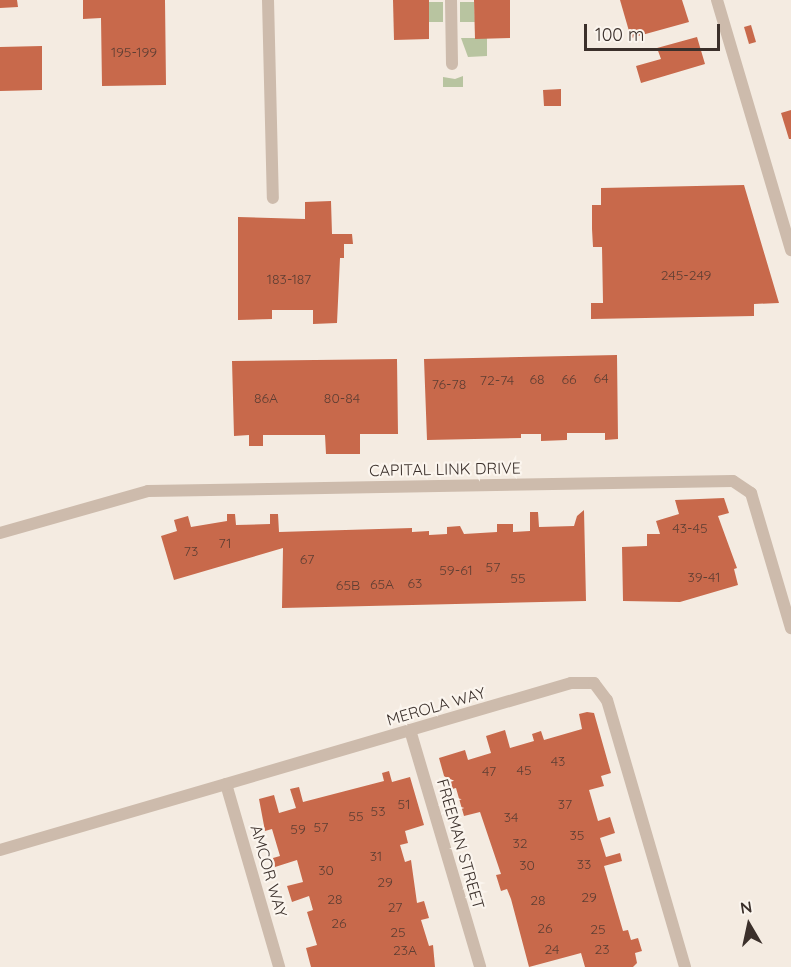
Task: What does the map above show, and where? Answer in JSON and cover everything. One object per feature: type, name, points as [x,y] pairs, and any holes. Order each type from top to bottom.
[{"type":"street","points":[[268,0],[273,198]]},
{"type":"street","points":[[451,0],[452,64]]},
{"type":"street","points":[[717,0],[791,250]]},
{"type":"street","name":"CAPITAL LINK DRIVE","points":[[0,533],[148,491],[733,481],[751,493],[791,628]]},
{"type":"street","name":"MEROLA WAY","points":[[0,850],[572,683],[594,683],[607,700],[685,967]]},
{"type":"street","name":"FREEMAN STREET","points":[[410,730],[480,967]]},
{"type":"street","name":"AMCOR WAY","points":[[226,784],[279,967]]},
{"type":"green space","points":[[429,2],[443,2],[443,22],[429,22]]},
{"type":"green space","points":[[460,2],[474,2],[475,22],[460,22]]},
{"type":"green space","points":[[461,38],[487,38],[487,56],[468,57]]},
{"type":"green space","points":[[463,76],[463,87],[443,87],[443,77],[455,79]]},
{"type":"building","points":[[0,0],[17,0],[18,7],[0,8]]},
{"type":"building","points":[[83,0],[165,0],[166,85],[102,86],[101,18],[83,19]]},
{"type":"building","points":[[393,0],[429,0],[429,39],[394,40]]},
{"type":"building","points":[[474,0],[510,0],[510,38],[475,39]]},
{"type":"building","points":[[620,0],[682,0],[689,22],[631,38]]},
{"type":"building","points":[[751,25],[756,42],[749,44],[744,27]]},
{"type":"building","points":[[697,37],[705,64],[641,83],[636,66],[661,59],[657,48]]},
{"type":"building","points":[[42,46],[42,90],[0,91],[0,47]]},
{"type":"building","points":[[561,89],[561,106],[544,106],[543,90]]},
{"type":"building","points":[[791,110],[791,139],[789,139],[781,113]]},
{"type":"building","points":[[744,185],[779,303],[754,304],[754,316],[591,319],[591,303],[603,303],[602,247],[593,247],[592,229],[592,205],[601,205],[601,188]]},
{"type":"building","points":[[331,201],[332,234],[352,234],[353,244],[344,244],[344,258],[340,258],[337,323],[313,324],[313,310],[272,310],[272,319],[238,320],[238,217],[305,219],[305,202]]},
{"type":"building","points":[[617,355],[618,439],[605,440],[605,433],[567,433],[567,440],[541,441],[541,434],[521,434],[521,438],[427,440],[424,359]]},
{"type":"building","points":[[397,359],[398,434],[360,434],[360,454],[326,454],[325,435],[263,435],[263,446],[249,446],[249,435],[234,436],[232,361]]},
{"type":"building","points":[[724,498],[729,513],[718,516],[737,568],[734,569],[738,585],[680,602],[623,601],[622,547],[647,546],[647,534],[660,534],[656,521],[679,514],[675,500]]},
{"type":"building","points":[[584,510],[586,601],[282,608],[283,548],[174,580],[161,536],[177,531],[174,520],[188,516],[191,527],[227,521],[227,514],[235,514],[236,525],[270,524],[270,514],[278,514],[279,532],[412,528],[412,532],[429,531],[429,535],[447,534],[447,527],[460,526],[464,534],[497,532],[497,524],[513,524],[513,532],[530,531],[530,512],[538,512],[539,527],[574,526],[577,516]]},
{"type":"building","points":[[594,713],[611,773],[601,776],[604,786],[589,790],[598,821],[610,817],[615,833],[600,838],[606,857],[620,853],[622,861],[604,866],[623,931],[628,930],[631,940],[638,938],[642,951],[635,953],[637,963],[633,967],[585,967],[581,953],[529,967],[511,899],[507,889],[501,891],[496,875],[501,874],[480,812],[464,816],[456,788],[448,790],[439,758],[465,750],[468,760],[491,753],[486,736],[505,730],[510,748],[534,741],[532,734],[541,731],[544,740],[582,729],[579,714]]},
{"type":"building","points":[[389,771],[392,782],[410,777],[424,825],[405,831],[408,843],[400,845],[405,862],[411,860],[417,903],[424,901],[429,918],[421,920],[429,946],[433,945],[435,967],[311,967],[306,948],[317,945],[307,912],[313,910],[309,896],[292,902],[287,886],[303,882],[297,860],[275,867],[273,858],[280,856],[272,829],[265,831],[259,799],[274,795],[279,813],[296,808],[290,789],[299,787],[303,802],[384,781],[382,773]]}]
